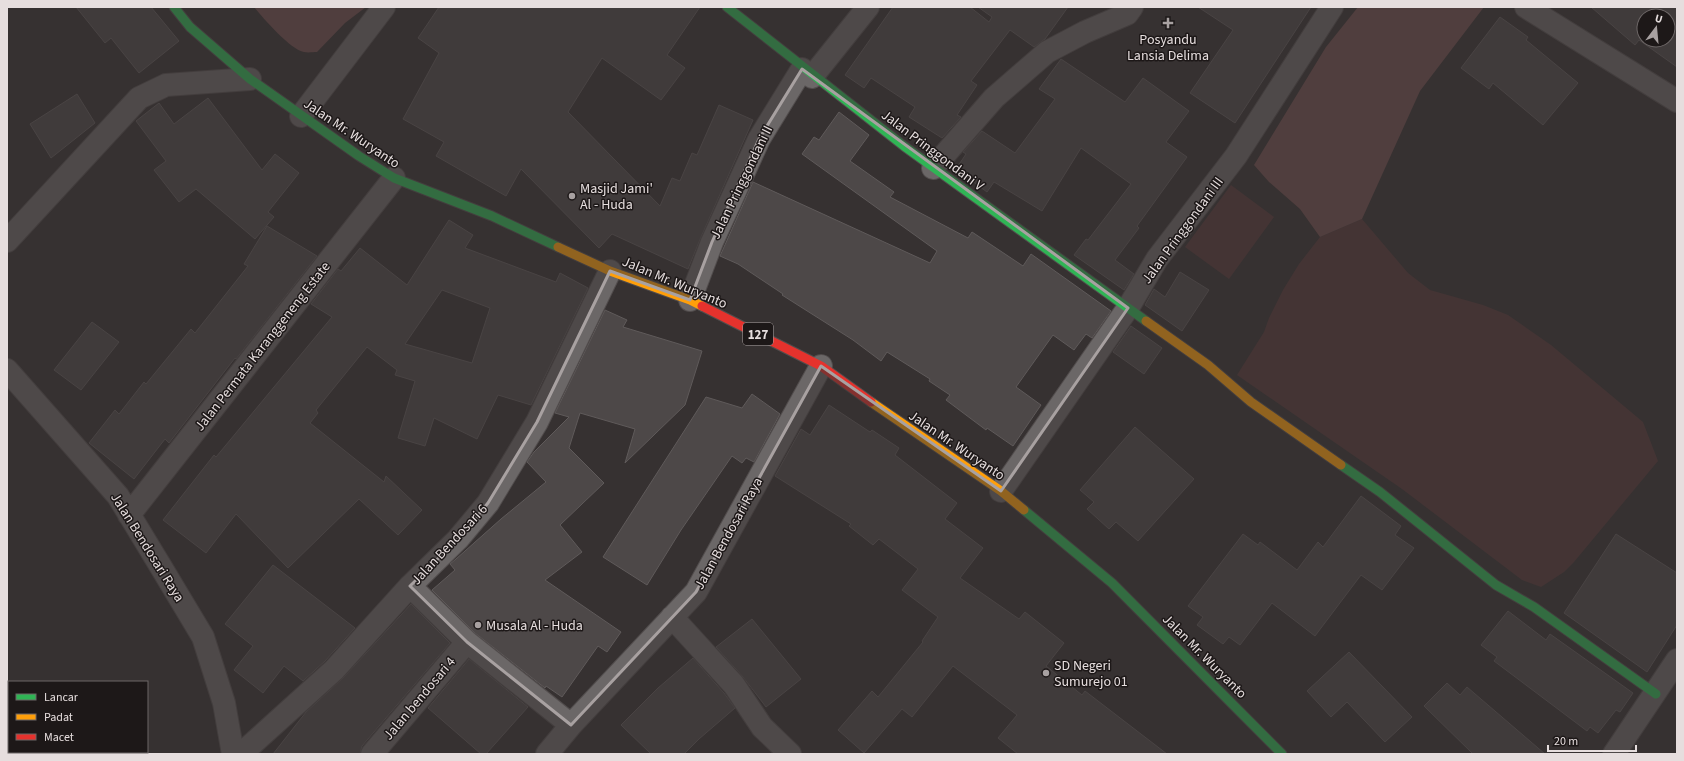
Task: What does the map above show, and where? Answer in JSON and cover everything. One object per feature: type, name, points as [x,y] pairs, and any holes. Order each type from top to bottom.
[{"type":"main road","name":"Jalan Mr. Wuryanto","points":[[174,7],[190,28],[250,79],[359,156],[394,178],[492,216],[610,270],[690,300],[821,366],[1001,491],[1112,583],[1282,754]]},
{"type":"main road","name":"Jalan Pringgondani V","points":[[727,7],[807,73],[933,168],[1208,365],[1250,402],[1380,492],[1496,585],[1534,607],[1656,694]]},
{"type":"street","points":[[301,116],[384,7]]},
{"type":"street","name":"Jalan Pringgondani II","points":[[690,300],[712,242],[759,139],[807,73],[868,7]]},
{"type":"street","points":[[933,168],[994,98],[1047,52],[1085,32],[1127,14],[1132,7]]},
{"type":"street","name":"Jalan Pringgondani III","points":[[1001,491],[1128,308],[1157,260],[1236,156],[1332,7]]},
{"type":"street","points":[[1526,7],[1677,101]]},
{"type":"street","points":[[7,241],[138,98],[166,84],[250,79]]},
{"type":"street","name":"Jalan Permata Karanggeneng Estate","points":[[129,515],[394,178]]},
{"type":"street","name":"Jalan Bendosari 6","points":[[241,754],[334,670],[410,586],[458,539],[488,503],[537,422],[610,270]]},
{"type":"street","name":"Jalan Bendosari Raya","points":[[547,754],[572,725],[696,592],[821,366]]},
{"type":"street","name":"Jalan Bendosari Raya","points":[[7,370],[118,496],[203,637],[224,703],[233,754]]},
{"type":"street","points":[[410,586],[467,642],[572,725]]},
{"type":"street","points":[[672,617],[734,685],[762,727],[790,754]]},
{"type":"street","name":"Jalan bendosari 4","points":[[372,754],[467,642]]},
{"type":"street","points":[[1614,754],[1656,694],[1677,660]]},
{"type":"highlighted area","points":[[802,69],[1128,308],[1001,491],[821,366],[696,592],[571,725],[467,642],[410,586],[458,539],[488,503],[537,422],[610,271],[690,300],[712,242],[759,139]]},
{"type":"shaded area","points":[[254,7],[366,7],[345,23],[317,52],[304,52],[298,50],[285,40],[270,26]]},
{"type":"shaded area","points":[[1358,7],[1484,7],[1420,91],[1362,219],[1320,237],[1300,209],[1269,182],[1254,165],[1326,47]]},
{"type":"shaded area","points":[[1231,185],[1274,217],[1229,279],[1185,247]]},
{"type":"shaded area","points":[[1362,219],[1408,273],[1430,290],[1483,305],[1508,315],[1551,345],[1643,422],[1658,461],[1574,562],[1564,572],[1541,587],[1522,580],[1402,489],[1237,375],[1264,332],[1269,318],[1283,290],[1299,264],[1320,237]]},
{"type":"building","points":[[76,7],[151,7],[179,41],[139,73],[111,38],[105,43]]},
{"type":"building","points":[[439,7],[700,7],[667,55],[685,68],[661,100],[602,58],[568,112],[660,206],[672,178],[680,181],[692,153],[697,155],[719,105],[753,120],[688,269],[612,234],[599,248],[521,169],[506,196],[436,156],[444,142],[403,119],[439,53],[418,38]]},
{"type":"building","points":[[893,7],[970,7],[989,22],[992,17],[978,7],[1068,7],[1045,39],[1034,47],[1010,30],[971,81],[977,85],[957,115],[961,117],[942,138],[909,117],[915,107],[871,78],[864,88],[845,75]]},
{"type":"building","points":[[1198,7],[1311,7],[1235,123],[1190,93],[1233,30]]},
{"type":"building","points":[[1591,7],[1677,7],[1677,67],[1650,48],[1676,48],[1676,8],[1636,8],[1635,45]]},
{"type":"building","points":[[1500,17],[1528,37],[1526,40],[1578,83],[1543,125],[1493,83],[1489,89],[1461,68]]},
{"type":"building","points":[[1061,59],[1125,102],[1143,78],[1189,111],[1166,142],[1187,157],[1137,226],[1139,228],[1115,260],[1134,274],[1124,290],[1074,255],[1086,239],[1088,240],[1131,184],[1081,148],[1042,211],[994,182],[987,192],[956,169],[966,154],[963,152],[982,131],[1015,153],[1055,99],[1039,89]]},
{"type":"building","points":[[77,94],[95,123],[51,158],[30,124]]},
{"type":"building","points":[[208,98],[262,170],[275,154],[299,173],[268,212],[274,217],[255,239],[196,189],[179,202],[154,170],[166,161],[136,121],[159,103],[174,124]]},
{"type":"building","points":[[839,112],[869,135],[850,161],[894,192],[890,197],[968,238],[972,232],[1023,266],[1031,254],[1111,311],[1092,338],[1086,334],[1074,350],[1053,335],[1016,387],[1041,405],[1013,446],[987,428],[986,430],[946,400],[950,395],[929,381],[930,379],[887,352],[881,361],[853,340],[782,295],[783,294],[738,264],[720,256],[753,182],[930,263],[937,251],[802,154],[814,137],[819,140]]},
{"type":"building","points":[[449,220],[473,235],[465,248],[556,282],[560,273],[588,288],[531,405],[498,395],[477,439],[434,418],[425,446],[398,438],[415,381],[395,375],[397,370],[367,347],[316,410],[318,413],[310,423],[384,482],[386,476],[422,510],[398,535],[359,499],[288,568],[236,514],[206,553],[163,520],[214,455],[216,457],[332,317],[311,304],[338,269],[341,271],[360,248],[407,285]],"holes":[[[442,290],[490,308],[472,363],[405,344]]]},
{"type":"building","points":[[267,226],[317,256],[169,443],[165,439],[134,479],[89,443],[115,410],[119,414],[144,382],[146,384],[191,329],[195,333],[248,266],[244,264]]},
{"type":"building","points":[[1180,272],[1209,290],[1182,331],[1145,305],[1154,289],[1165,297]]},
{"type":"building","points":[[605,310],[627,320],[623,327],[702,351],[685,405],[625,463],[635,429],[580,413],[569,448],[604,483],[560,525],[582,552],[545,580],[621,632],[607,652],[598,646],[562,697],[546,686],[545,688],[475,633],[432,590],[455,570],[450,564],[546,482],[527,462],[534,452],[569,417],[555,413]]},
{"type":"building","points":[[92,322],[119,342],[81,390],[54,370]]},
{"type":"building","points":[[1131,326],[1162,348],[1144,374],[1113,352]]},
{"type":"building","points":[[752,394],[780,414],[754,462],[746,458],[742,463],[732,456],[681,530],[647,585],[603,557],[706,397],[742,408]]},
{"type":"building","points":[[829,405],[870,432],[872,430],[899,448],[895,455],[957,503],[945,519],[983,548],[960,578],[1019,619],[1025,612],[1064,643],[1046,666],[1082,695],[1085,691],[1167,754],[1018,754],[998,738],[1017,715],[953,666],[912,717],[902,709],[864,753],[838,730],[872,691],[878,697],[923,642],[922,641],[938,617],[902,590],[918,569],[879,539],[873,545],[849,526],[851,524],[775,476],[801,429],[810,435]]},
{"type":"building","points":[[1135,427],[1194,479],[1138,541],[1116,522],[1109,529],[1087,509],[1094,502],[1080,490]]},
{"type":"building","points":[[1361,496],[1401,526],[1395,535],[1414,548],[1382,590],[1361,575],[1315,636],[1272,603],[1240,645],[1229,637],[1223,644],[1197,625],[1203,617],[1188,606],[1243,534],[1258,545],[1260,542],[1297,570],[1318,542],[1323,547]]},
{"type":"building","points":[[1616,534],[1677,573],[1677,625],[1647,672],[1564,613]]},
{"type":"building","points":[[273,565],[355,628],[325,661],[303,681],[284,666],[263,693],[234,670],[253,646],[225,624]]},
{"type":"building","points":[[411,604],[450,643],[362,746],[360,754],[273,754],[306,712],[343,678]]},
{"type":"building","points":[[1508,611],[1546,640],[1550,634],[1633,693],[1620,712],[1616,710],[1598,733],[1590,727],[1587,731],[1494,661],[1497,657],[1481,645]]},
{"type":"building","points":[[752,619],[801,679],[766,707],[743,677],[716,647]]},
{"type":"building","points":[[1349,652],[1412,717],[1385,742],[1347,702],[1331,717],[1307,691]]},
{"type":"building","points":[[693,658],[724,693],[735,708],[684,754],[651,754],[621,725],[658,688]]},
{"type":"building","points":[[469,659],[528,707],[486,754],[481,754],[428,708]]},
{"type":"building","points":[[1447,683],[1460,695],[1467,687],[1545,754],[1473,754],[1424,706]]},
{"type":"traffic: fast","points":[[174,7],[190,27],[250,79],[359,156],[394,178],[492,216],[558,247]]},
{"type":"traffic: fast","points":[[727,7],[904,146],[1146,321]]},
{"type":"traffic: fast","points":[[1341,465],[1380,492],[1496,585],[1534,607],[1656,694]]},
{"type":"traffic: fast","points":[[1024,510],[1112,583],[1282,754]]},
{"type":"traffic: slow","points":[[558,247],[610,271],[690,300],[702,306]]},
{"type":"traffic: slow","points":[[1146,321],[1208,365],[1251,402],[1341,465]]},
{"type":"traffic: slow","points":[[871,402],[1001,491],[1024,510]]},
{"type":"traffic: jam","points":[[702,306],[821,366],[871,402]]},
{"type":"place","name":"Posyandu Lansia Delima","points":[[1168,23]]},
{"type":"place","name":"Masjid Jami' Al - Huda","points":[[572,196]]},
{"type":"place","name":"Musala Al - Huda","points":[[478,625]]},
{"type":"place","name":"SD Negeri Sumurejo 01","points":[[1046,673]]}]
